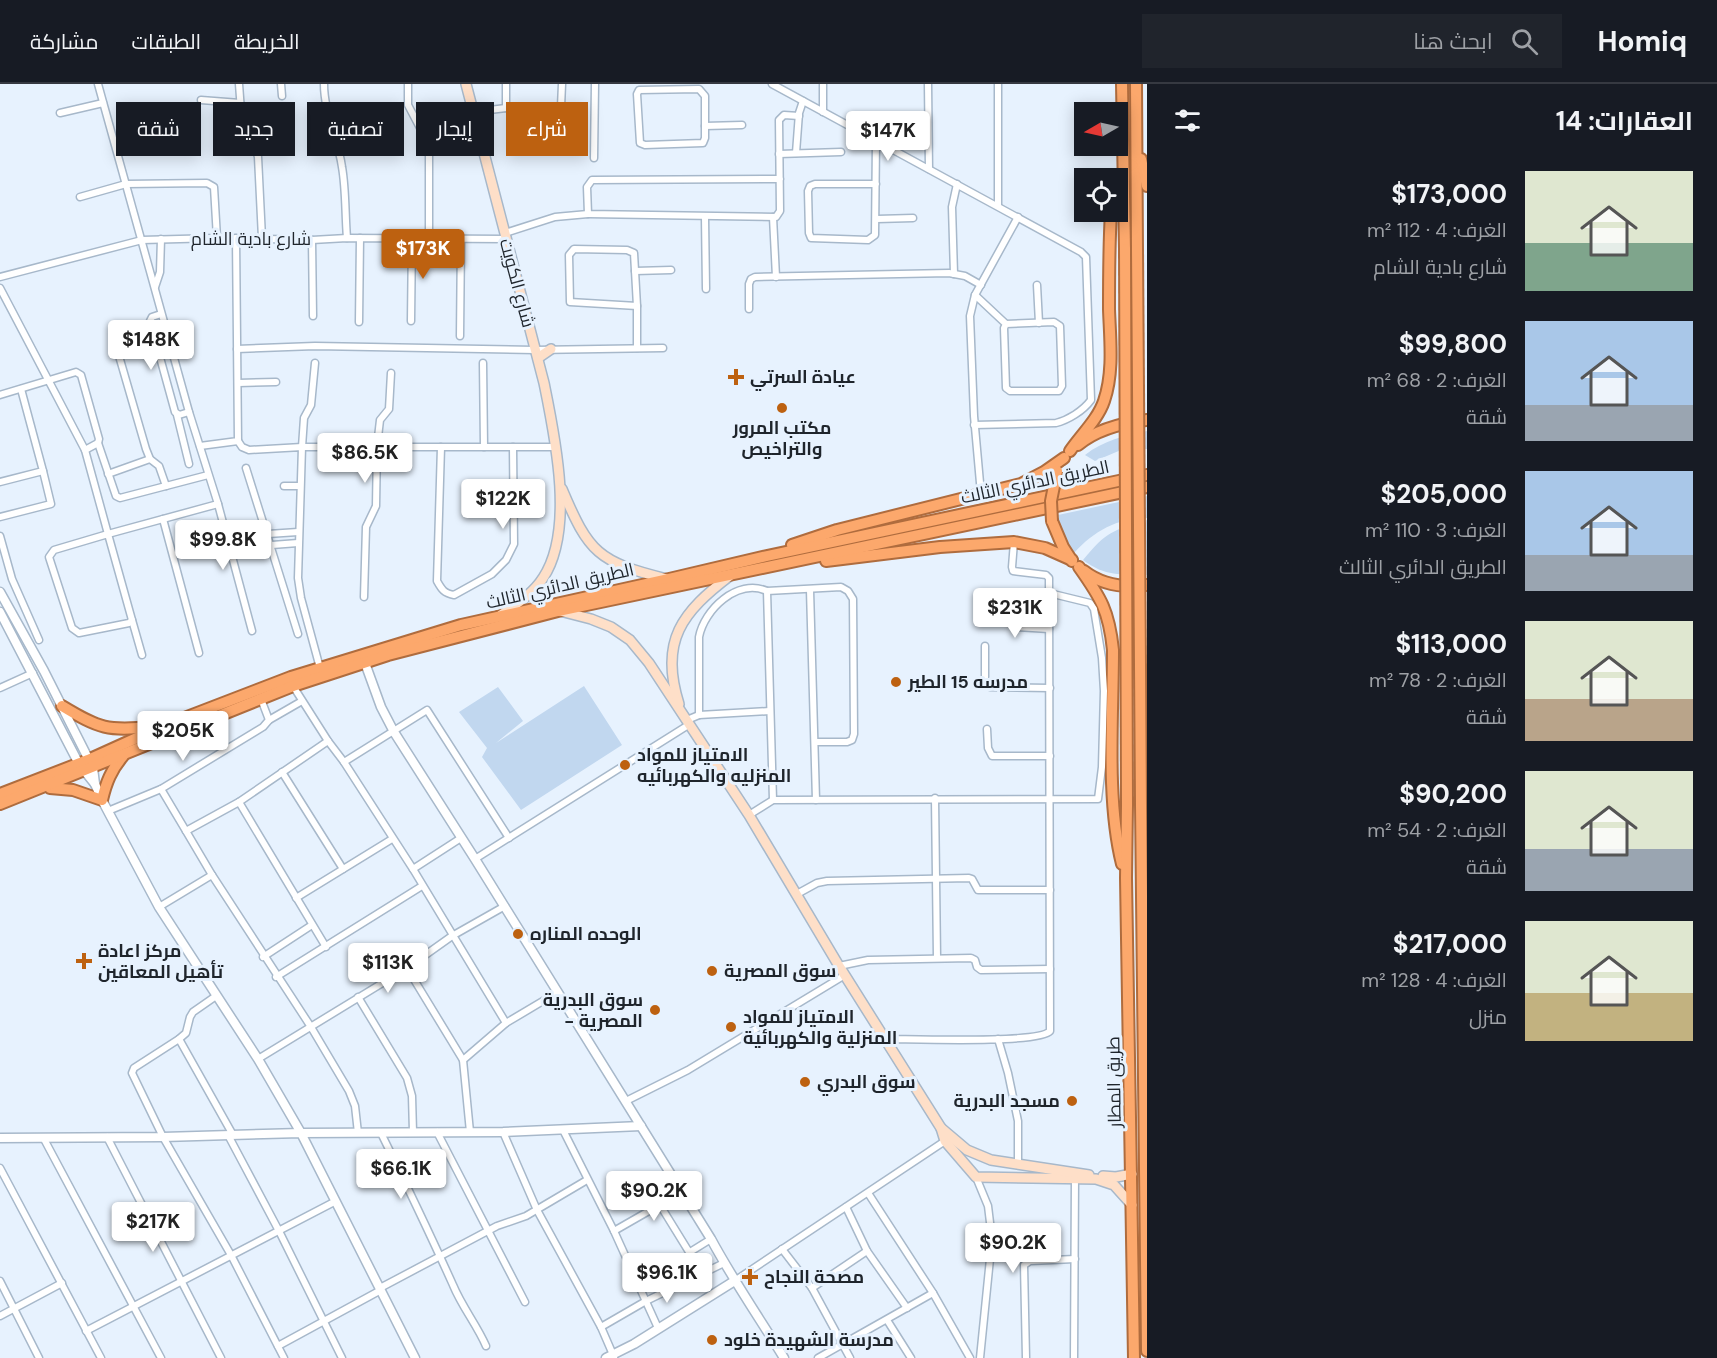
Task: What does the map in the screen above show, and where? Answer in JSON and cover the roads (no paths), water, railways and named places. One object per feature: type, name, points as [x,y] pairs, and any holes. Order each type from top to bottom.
[{"type":"highway","points":[[1122,84],[1122,102]]},
{"type":"highway","points":[[1136,84],[1142,128],[1137,141],[1147,186]]},
{"type":"highway","name":"طريق المطار","points":[[1137,141],[1141,806],[1145,874],[1147,1351]]},
{"type":"highway","points":[[1119,168],[1122,156]]},
{"type":"highway","name":"طريق المطار","points":[[1122,156],[1125,249],[1126,878],[1134,1358]]},
{"type":"highway","points":[[1111,222],[1108,386],[1104,402],[1096,416],[1057,471],[1052,489],[1052,521],[1058,537],[1075,564],[1100,597],[1111,628],[1116,830],[1126,878]]},
{"type":"highway","points":[[767,556],[837,530],[1030,480],[1093,435],[1110,427],[1147,420]]},
{"type":"highway","name":"الطريق الدائري الثالث","points":[[0,804],[41,788],[161,726],[320,668],[461,625],[767,556],[1147,475]]},
{"type":"highway","name":"الطريق الدائري الثالث","points":[[0,794],[126,754],[293,686],[364,663],[558,611],[1147,487]]},
{"type":"highway","points":[[781,565],[974,544],[1014,542],[1045,548],[1075,564],[1089,575],[1111,584],[1147,585]]},
{"type":"highway","points":[[62,706],[92,725],[105,728],[125,730],[161,726]]},
{"type":"highway","points":[[41,788],[73,789],[102,800],[108,777],[114,766],[126,754]]},
{"type":"main road","name":"شارع الكويت","points":[[466,84],[470,102]]},
{"type":"main road","name":"شارع الكويت","points":[[484,156],[549,408],[559,483],[558,538],[553,559],[544,578],[536,588],[497,618]]},
{"type":"main road","points":[[536,354],[551,349]]},
{"type":"main road","name":"شارع الكويت","points":[[559,483],[576,523],[596,550],[624,567],[669,579]]},
{"type":"main road","points":[[687,719],[672,671],[674,644],[684,620],[693,607],[731,575]]},
{"type":"main road","points":[[558,611],[591,619],[611,627],[630,640],[687,719],[797,894],[839,966],[948,1139],[976,1178],[1111,1177],[1132,1174]]},
{"type":"main road","points":[[948,1139],[980,1156],[1108,1182],[1119,1189],[1132,1205]]},
{"type":"street","points":[[98,84],[252,631]]},
{"type":"street","points":[[239,84],[240,102]]},
{"type":"street","points":[[281,84],[282,96]]},
{"type":"street","points":[[324,84],[324,99],[343,167],[347,238]]},
{"type":"street","points":[[408,84],[409,110],[424,135],[429,153],[429,240]]},
{"type":"street","points":[[506,84],[506,102]]},
{"type":"street","points":[[561,102],[562,84]]},
{"type":"street","points":[[594,158],[596,84]]},
{"type":"street","points":[[704,92],[699,89],[639,90],[637,94],[639,140],[645,145],[705,142],[704,92],[707,84]]},
{"type":"street","points":[[772,84],[1018,217],[1086,257],[1092,396],[1090,400],[1085,407],[1056,423],[974,425]]},
{"type":"street","points":[[823,112],[824,84]]},
{"type":"street","points":[[928,84],[929,169]]},
{"type":"street","points":[[998,84],[998,206]]},
{"type":"street","points":[[201,100],[227,102]]},
{"type":"street","points":[[796,153],[799,116],[803,101]]},
{"type":"street","points":[[60,114],[103,103]]},
{"type":"street","points":[[494,109],[506,108]]},
{"type":"street","points":[[776,277],[773,217],[780,214],[780,118],[784,115],[799,116]]},
{"type":"street","points":[[705,126],[742,125]]},
{"type":"street","points":[[876,141],[877,219],[875,235],[868,240],[816,240],[812,238],[809,233],[808,191],[810,186],[814,184],[876,184]]},
{"type":"street","points":[[780,153],[841,152]]},
{"type":"street","points":[[258,156],[262,238]]},
{"type":"street","points":[[588,214],[587,187],[592,180],[780,179]]},
{"type":"street","points":[[80,197],[126,184],[207,183],[214,187],[217,238]]},
{"type":"street","points":[[954,274],[952,207],[957,184]]},
{"type":"street","name":"شارع بادية الشام","points":[[0,277],[142,240],[461,239],[505,236],[555,217],[588,214],[773,217]]},
{"type":"street","points":[[705,217],[706,289]]},
{"type":"street","points":[[981,494],[974,425],[969,322],[975,296],[1018,217]]},
{"type":"street","points":[[877,219],[913,218]]},
{"type":"street","points":[[236,238],[238,441],[242,447],[249,450],[302,447],[555,447]]},
{"type":"street","points":[[359,322],[360,238]]},
{"type":"street","points":[[155,288],[160,272],[161,239]]},
{"type":"street","points":[[411,321],[412,239]]},
{"type":"street","points":[[460,336],[461,239]]},
{"type":"street","points":[[312,240],[313,316]]},
{"type":"street","points":[[637,306],[570,302],[569,255],[574,249],[627,250],[634,253],[637,306],[637,348]]},
{"type":"street","points":[[635,271],[671,270]]},
{"type":"street","points":[[749,309],[751,279],[954,274],[981,285]]},
{"type":"street","points":[[1037,285],[1039,322]]},
{"type":"street","points":[[0,288],[85,450],[142,654]]},
{"type":"street","points":[[975,296],[1006,324],[1054,322],[1060,326],[1062,386],[1059,391],[1010,391],[1006,388],[1004,328],[1006,324]]},
{"type":"street","points":[[161,314],[152,317],[150,321],[189,464]]},
{"type":"street","points":[[237,349],[315,346],[536,354]]},
{"type":"street","points":[[551,349],[663,348]]},
{"type":"street","points":[[117,349],[150,459],[159,466],[166,486]]},
{"type":"street","points":[[315,363],[311,405],[304,418],[298,578],[301,598],[320,668]]},
{"type":"street","points":[[483,363],[484,447]]},
{"type":"street","points":[[0,395],[76,372],[81,375],[99,439],[98,443],[116,496],[120,498],[208,475]]},
{"type":"street","points":[[364,597],[366,527],[376,506],[380,420],[388,413],[390,405],[391,373]]},
{"type":"street","points":[[238,383],[276,382]]},
{"type":"street","points":[[0,517],[51,504],[21,389]]},
{"type":"street","points":[[177,415],[189,412]]},
{"type":"street","points":[[200,446],[238,441]]},
{"type":"street","points":[[85,450],[98,443]]},
{"type":"street","points":[[441,447],[437,581],[441,590],[454,595],[492,574],[506,560],[514,544],[513,447]]},
{"type":"street","points":[[108,474],[150,459]]},
{"type":"street","points":[[246,468],[298,634]]},
{"type":"street","points":[[0,482],[43,471]]},
{"type":"street","points":[[284,486],[300,486]]},
{"type":"street","points":[[132,620],[129,623],[79,633],[75,631],[72,628],[49,557],[54,550],[218,504]]},
{"type":"street","points":[[163,519],[199,653]]},
{"type":"street","points":[[268,534],[298,532]]},
{"type":"street","points":[[0,536],[12,579],[39,640]]},
{"type":"street","points":[[886,1039],[998,1039],[1042,1036],[1050,1031],[1048,576],[1016,572],[1012,569],[1014,542]]},
{"type":"street","points":[[272,545],[298,543]]},
{"type":"street","points":[[699,714],[701,628],[729,594],[756,589],[810,590],[841,587],[848,591],[853,599],[854,734],[852,740],[847,742],[814,742]]},
{"type":"street","points":[[810,590],[816,800]]},
{"type":"street","points":[[767,591],[773,800]]},
{"type":"street","points":[[0,592],[62,706],[86,766]]},
{"type":"street","points":[[748,815],[773,800],[1096,799],[1099,797],[1104,691],[1102,658],[1093,605],[1049,593]]},
{"type":"street","points":[[0,612],[86,766],[159,907],[258,1059],[301,1133],[415,1358]]},
{"type":"street","points":[[1012,613],[1011,623],[1015,627],[1049,628]]},
{"type":"street","points":[[985,646],[985,680],[990,687],[1050,688]]},
{"type":"street","points":[[364,663],[394,732],[505,906],[784,1358]]},
{"type":"street","points":[[0,688],[33,673]]},
{"type":"street","points":[[293,686],[413,869],[506,1023]]},
{"type":"street","points":[[261,699],[269,720]]},
{"type":"street","points":[[108,811],[161,789],[302,701]]},
{"type":"street","points":[[344,762],[427,710],[509,837]]},
{"type":"street","points":[[475,859],[687,719],[699,714],[770,711]]},
{"type":"street","points":[[987,729],[988,748],[992,756],[1050,756]]},
{"type":"street","points":[[186,831],[239,802],[328,741]]},
{"type":"street","points":[[282,772],[343,869]]},
{"type":"street","points":[[161,789],[276,977],[311,1027],[353,1099],[358,1133]]},
{"type":"street","points":[[935,798],[937,958]]},
{"type":"street","points":[[239,802],[326,947]]},
{"type":"street","points":[[413,869],[461,838]]},
{"type":"street","points":[[296,898],[392,839]]},
{"type":"street","points":[[159,907],[212,875]]},
{"type":"street","points":[[797,894],[817,883],[827,881],[936,878],[969,878],[978,890],[1050,890]]},
{"type":"street","points":[[276,977],[422,886]]},
{"type":"street","points":[[258,1059],[407,968],[452,936],[505,906]]},
{"type":"street","points":[[264,957],[312,924]]},
{"type":"street","points":[[839,966],[868,960],[974,958],[981,970],[1050,969]]},
{"type":"street","points":[[407,968],[463,1060],[470,1132]]},
{"type":"street","points":[[626,1101],[688,1070],[845,975]]},
{"type":"street","points":[[463,1060],[506,1023],[558,993]]},
{"type":"street","points":[[216,996],[193,1012],[186,1033],[134,1068],[132,1073],[164,1137],[231,1255],[284,1358]]},
{"type":"street","points":[[358,998],[407,1078],[412,1096],[413,1132]]},
{"type":"street","points":[[179,1039],[342,1358]]},
{"type":"street","points":[[998,1039],[1018,1121],[1018,1164]]},
{"type":"street","points":[[0,1138],[503,1132],[641,1126]]},
{"type":"street","points":[[563,1130],[614,1231],[658,1328]]},
{"type":"street","points":[[437,1132],[525,1302]]},
{"type":"street","points":[[503,1132],[537,1210],[601,1328],[611,1357],[736,1280],[948,1139]]},
{"type":"street","points":[[381,1133],[441,1257],[453,1287],[478,1327],[486,1346]]},
{"type":"street","points":[[107,1137],[220,1358]]},
{"type":"street","points":[[44,1139],[161,1358]]},
{"type":"street","points":[[0,1168],[101,1358]]},
{"type":"street","points":[[1074,1358],[1075,1176]]},
{"type":"street","points":[[976,1178],[988,1206],[992,1239],[980,1358]]},
{"type":"street","points":[[278,1346],[488,1230],[537,1210],[587,1180]]},
{"type":"street","points":[[614,1231],[682,1192]]},
{"type":"street","points":[[868,1193],[933,1293],[970,1358]]},
{"type":"street","points":[[86,1330],[336,1201]]},
{"type":"street","points":[[660,1205],[702,1274]]},
{"type":"street","points":[[846,1207],[867,1251],[907,1308]]},
{"type":"street","points":[[690,1252],[711,1239]]},
{"type":"street","points":[[782,1249],[812,1288],[850,1358]]},
{"type":"street","points":[[812,1288],[867,1251]]},
{"type":"street","points":[[1026,1358],[1024,1265],[1030,1261],[1075,1259]]},
{"type":"street","points":[[601,1328],[646,1301],[724,1263]]},
{"type":"street","points":[[0,1281],[39,1358]]},
{"type":"street","points":[[0,1316],[62,1283]]},
{"type":"street","points":[[818,1358],[933,1293]]},
{"type":"street","points":[[887,1320],[911,1358]]},
{"type":"place","name":"عيادة السرتي","points":[[736,377]]},
{"type":"place","name":"مكتب المرور والتراخيص","points":[[782,408]]},
{"type":"place","name":"مدرسه 15 الطير","points":[[896,682]]},
{"type":"place","name":"الامتياز للمواد المنزليه والكهربائيه","points":[[625,765]]},
{"type":"place","name":"الوحده المناره","points":[[518,934]]},
{"type":"place","name":"مركز اعادة تأهيل المعاقين","points":[[84,961]]},
{"type":"place","name":"سوق المصرية","points":[[712,971]]},
{"type":"place","name":"سوق البدرية - المصرية","points":[[655,1010]]},
{"type":"place","name":"الامتياز للمواد المنزلية والكهربائية","points":[[731,1027]]},
{"type":"place","name":"سوق البدري","points":[[805,1082]]},
{"type":"place","name":"مسجد البدرية","points":[[1072,1101]]},
{"type":"place","name":"مصحة النجاح","points":[[750,1277]]},
{"type":"place","name":"مدرسة الشهيدة خلود","points":[[712,1340]]}]
